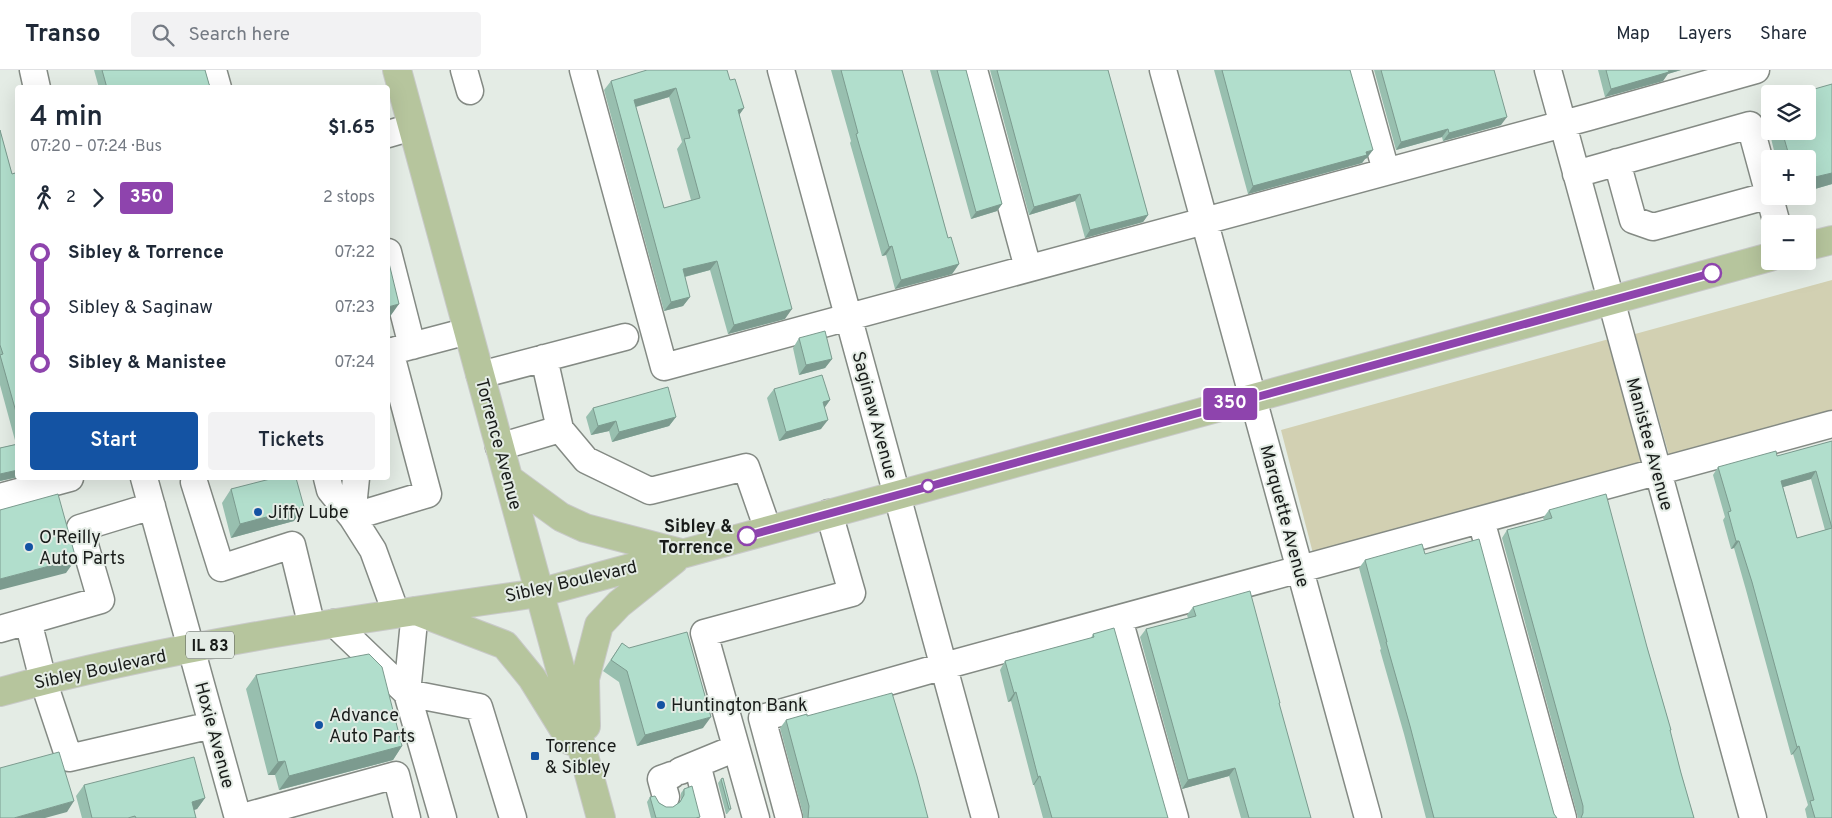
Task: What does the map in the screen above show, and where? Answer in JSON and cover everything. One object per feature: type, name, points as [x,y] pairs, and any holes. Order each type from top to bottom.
[{"type":"main road","name":"Torrence Avenue","points":[[397,70],[400,130],[468,331],[601,818]]},
{"type":"main road","points":[[1816,244],[1832,240]]},
{"type":"main road","name":"Sibley Boulevard","points":[[0,692],[43,680],[192,649],[323,625],[539,593],[1761,259]]},
{"type":"main road","points":[[508,479],[561,517],[585,528],[683,553]]},
{"type":"main road","points":[[587,768],[585,679],[599,625],[619,604],[683,553]]},
{"type":"main road","points":[[405,612],[505,644],[532,678],[587,768]]},
{"type":"street","points":[[33,70],[36,85]]},
{"type":"street","points":[[213,70],[217,85]]},
{"type":"street","points":[[583,70],[664,367],[1562,124],[1747,71]]},
{"type":"street","name":"Saginaw Avenue","points":[[781,70],[985,818]]},
{"type":"street","points":[[974,70],[1028,268]]},
{"type":"street","name":"Marquette Avenue","points":[[1163,70],[1368,818]]},
{"type":"street","points":[[1358,70],[1386,171]]},
{"type":"street","name":"Manistee Avenue","points":[[1548,70],[1753,818]]},
{"type":"street","points":[[1576,174],[1750,125],[1761,164]]},
{"type":"street","points":[[1618,162],[1633,220],[1653,227],[1761,197]]},
{"type":"street","points":[[352,517],[428,494],[397,350],[390,274]]},
{"type":"street","points":[[397,350],[468,331]]},
{"type":"street","points":[[480,375],[625,338]]},
{"type":"street","points":[[544,358],[560,429],[586,460],[650,491],[746,467],[768,530]]},
{"type":"street","points":[[789,818],[762,718],[944,666],[1832,424]]},
{"type":"street","points":[[499,446],[560,429]]},
{"type":"street","points":[[0,497],[63,480]]},
{"type":"street","name":"Hoxie Avenue","points":[[145,480],[238,818]]},
{"type":"street","points":[[328,480],[330,490],[352,517],[373,550],[405,612],[407,693],[443,818]]},
{"type":"street","points":[[352,517],[356,480]]},
{"type":"street","points":[[194,482],[221,568],[292,545],[323,625],[407,693],[479,707],[513,818]]},
{"type":"street","points":[[0,629],[101,600],[80,528],[152,506]]},
{"type":"street","points":[[756,818],[704,632],[852,592],[829,513]]},
{"type":"street","points":[[1482,520],[1563,818]]},
{"type":"street","points":[[1119,619],[1175,818]]},
{"type":"street","points":[[28,622],[43,680],[69,758],[212,725]]},
{"type":"street","points":[[711,818],[679,777],[736,748]]},
{"type":"street","points":[[238,818],[396,775],[407,818]]},
{"type":"shaded area","points":[[1832,280],[1832,419],[1671,462],[1635,334]]},
{"type":"shaded area","points":[[1609,339],[1644,470],[1315,561],[1281,430]]},
{"type":"building","points":[[102,70],[205,70],[210,85],[106,85]]},
{"type":"building","points":[[647,70],[727,70],[730,80],[735,79],[744,108],[738,110],[792,309],[734,325],[717,261],[683,269],[690,297],[671,302],[611,81]],"holes":[[[676,88],[690,138],[684,139],[700,198],[664,208],[634,100]]]},
{"type":"building","points":[[841,70],[902,70],[948,238],[951,237],[959,264],[901,280],[892,246],[889,247],[856,134],[858,133]]},
{"type":"building","points":[[937,70],[966,70],[1002,204],[976,212]]},
{"type":"building","points":[[997,70],[1108,70],[1148,215],[1090,230],[1080,194],[1034,207]]},
{"type":"building","points":[[1222,70],[1350,70],[1373,150],[1366,152],[1367,155],[1253,186]]},
{"type":"building","points":[[1381,70],[1494,70],[1507,117],[1449,133],[1448,129],[1401,142]]},
{"type":"building","points":[[1606,70],[1668,70],[1669,72],[1611,89]]},
{"type":"building","points":[[1832,84],[1832,173],[1816,177],[1816,150],[1787,150],[1785,140],[1816,140],[1816,89]]},
{"type":"building","points":[[0,130],[12,174],[15,173],[15,408],[0,355],[3,354],[0,345]]},
{"type":"building","points":[[390,267],[399,304],[390,306]]},
{"type":"building","points":[[825,331],[832,359],[806,365],[799,338]]},
{"type":"building","points":[[822,375],[830,400],[823,402],[828,420],[786,432],[774,389]]},
{"type":"building","points":[[668,387],[676,417],[619,432],[616,421],[598,426],[593,408]]},
{"type":"building","points":[[1832,441],[1832,528],[1832,818],[1815,818],[1810,801],[1814,800],[1799,746],[1797,747],[1752,582],[1739,541],[1736,541],[1728,512],[1731,511],[1718,467],[1776,451],[1777,456]],"holes":[[[1816,471],[1832,528],[1797,538],[1781,481]]]},
{"type":"building","points":[[15,445],[15,471],[0,474],[0,448]]},
{"type":"building","points":[[266,480],[297,480],[304,507],[240,524],[231,489]]},
{"type":"building","name":"O'Reilly Auto Parts","points":[[58,494],[76,559],[0,579],[0,510]]},
{"type":"building","points":[[1606,494],[1694,818],[1581,818],[1583,806],[1507,530],[1552,518],[1549,510]]},
{"type":"building","points":[[1479,539],[1554,814],[1557,818],[1434,818],[1365,560],[1422,544],[1425,554]]},
{"type":"building","points":[[1250,591],[1311,818],[1249,818],[1235,768],[1188,780],[1146,629],[1196,616],[1193,607]]},
{"type":"building","points":[[1114,628],[1168,818],[1052,818],[1040,776],[1038,777],[1016,692],[1014,693],[1005,661],[1094,637],[1093,634]]},
{"type":"building","name":"Huntington Bank","points":[[687,632],[711,717],[645,735],[627,671],[611,660],[622,643],[629,648]]},
{"type":"building","name":"Advance Auto Parts","points":[[369,654],[382,667],[402,746],[289,776],[285,761],[278,762],[256,675]]},
{"type":"building","points":[[892,693],[928,818],[808,818],[809,806],[786,720]]},
{"type":"building","points":[[59,752],[74,801],[14,818],[0,818],[0,768]]},
{"type":"building","points":[[194,757],[205,798],[192,802],[196,818],[136,818],[135,816],[128,818],[92,818],[84,785]]},
{"type":"building","points":[[723,778],[731,809],[729,809],[721,779]]},
{"type":"building","points":[[692,786],[700,817],[656,818],[650,797],[655,796],[659,803],[666,807],[673,807],[680,802],[684,795],[684,789]]},
{"type":"bus line","name":"350","points":[[747,536],[1712,273]]},
{"type":"place","name":"Jiffy Lube","points":[[258,512]]},
{"type":"place","name":"Sibley & Torrence","points":[[747,536]]},
{"type":"place","name":"O'Reilly Auto Parts","points":[[29,547]]},
{"type":"place","name":"Huntington Bank","points":[[661,705]]},
{"type":"place","name":"Advance Auto Parts","points":[[319,725]]},
{"type":"place","name":"Torrence & Sibley","points":[[535,756]]}]
